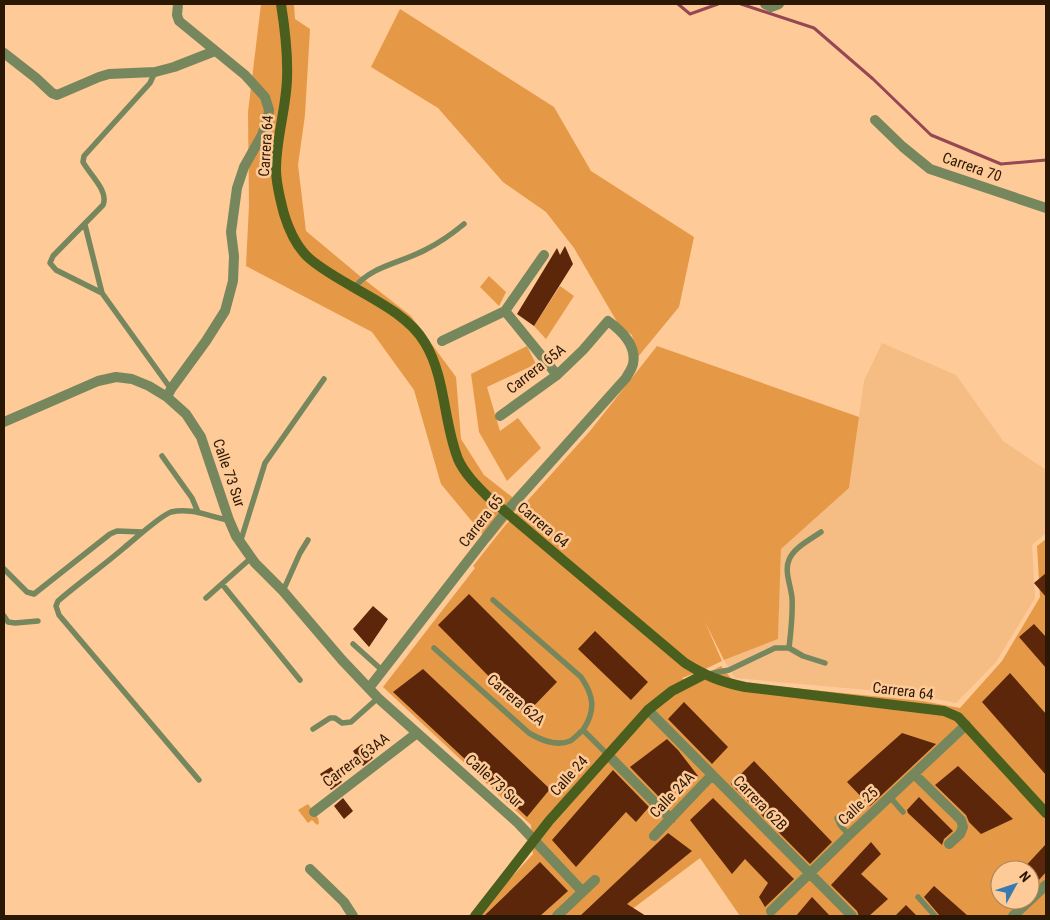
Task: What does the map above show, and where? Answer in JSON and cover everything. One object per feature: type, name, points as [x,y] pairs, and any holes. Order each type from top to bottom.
[{"type":"street","points":[[169,393],[225,311],[233,281],[234,256],[231,232],[237,188],[244,167],[262,135],[269,110],[265,97],[245,75],[179,21],[177,15],[178,4]]},
{"type":"street","name":"Carrera 64","points":[[281,4],[285,34],[287,78],[276,170],[279,196],[287,223],[297,243],[309,258],[354,288],[399,314],[419,333],[433,356],[451,439],[459,460],[472,481],[505,513],[685,663],[703,675],[745,687],[944,711],[958,717],[1046,813]]},
{"type":"street","points":[[765,4],[771,7],[779,4]]},
{"type":"street","points":[[4,52],[57,96],[98,77],[109,74],[154,72],[174,67],[215,51]]},
{"type":"street","name":"Carrera 70","points":[[875,120],[903,147],[930,169],[1046,208]]},
{"type":"street","points":[[442,341],[505,311],[544,255]]},
{"type":"street","points":[[505,311],[557,375]]},
{"type":"street","name":"Carrera 65A","points":[[500,416],[557,375],[583,350],[608,321],[622,331],[630,346],[633,364],[626,378]]},
{"type":"street","name":"Calle 73 Sur","points":[[4,422],[98,381],[116,377],[132,379],[169,393],[201,437],[229,520],[240,543],[251,558],[283,591],[342,660],[378,698],[535,840],[582,891]]},
{"type":"street","name":"Carrera 65","points":[[369,688],[505,513],[626,378]]},
{"type":"street","name":"Calle 24","points":[[475,916],[549,821],[648,710],[672,691],[703,675]]},
{"type":"street","name":"Carrera 62B","points":[[648,710],[808,874],[852,916]]},
{"type":"street","name":"Calle 25","points":[[771,911],[966,725]]},
{"type":"street","name":"Carrera 63AA","points":[[314,812],[417,733]]},
{"type":"street","points":[[608,755],[671,819]]},
{"type":"street","points":[[914,774],[961,820],[963,827],[960,834],[949,844]]},
{"type":"street","name":"Calle 24A","points":[[654,836],[712,775]]},
{"type":"street","points":[[310,869],[344,902],[353,916]]},
{"type":"street","points":[[557,916],[595,880]]},
{"type":"street","points":[[1013,916],[1046,885]]},
{"type":"lane","points":[[102,293],[56,270],[50,264],[53,256],[103,206],[105,200],[103,192],[83,162],[84,156],[150,83],[154,72]]},
{"type":"lane","points":[[354,288],[370,273],[425,250],[450,236],[464,224]]},
{"type":"lane","points":[[85,225],[102,293],[169,393]]},
{"type":"lane","points":[[240,543],[265,463],[324,379]]},
{"type":"lane","points":[[162,456],[192,498],[198,512]]},
{"type":"lane","points":[[199,780],[59,615],[56,606],[58,601],[142,532],[171,512],[198,512],[214,518],[229,520]]},
{"type":"lane","points":[[4,569],[27,592],[34,594],[110,534],[118,531],[142,532]]},
{"type":"lane","points":[[789,648],[792,626],[792,596],[788,560],[793,552],[820,532]]},
{"type":"lane","points":[[283,591],[308,540]]},
{"type":"lane","points":[[206,598],[251,558]]},
{"type":"lane","points":[[222,584],[300,680]]},
{"type":"lane","points":[[493,600],[581,677],[589,690],[592,706],[591,718],[583,730],[608,755]]},
{"type":"lane","points":[[4,616],[6,622],[15,624],[38,621]]},
{"type":"lane","points":[[353,644],[383,671]]},
{"type":"lane","name":"Carrera 62A","points":[[434,648],[529,733],[543,741],[556,743],[570,740],[583,730]]},
{"type":"lane","points":[[703,675],[730,670],[775,648],[789,648],[803,656],[825,663]]},
{"type":"lane","points":[[313,729],[330,718],[334,718],[342,723],[351,722],[378,698]]},
{"type":"lane","points":[[890,797],[903,812]]},
{"type":"lane","points":[[837,818],[840,825],[849,835]]},
{"type":"lane","points":[[918,897],[935,916]]},
{"type":"shaded area","points":[[261,4],[294,4],[295,19],[310,29],[305,115],[298,165],[306,231],[411,316],[456,377],[461,439],[484,475],[521,504],[489,542],[441,484],[414,390],[372,332],[246,266],[249,205],[248,112]]},
{"type":"shaded area","points":[[400,9],[554,107],[591,171],[694,237],[679,307],[637,358],[632,335],[620,327],[574,248],[546,212],[503,182],[438,108],[371,67]]},
{"type":"shaded area","points":[[489,276],[506,292],[499,306],[480,287]]},
{"type":"shaded area","points":[[560,286],[574,296],[546,339],[534,326]]},
{"type":"shaded area","points":[[882,343],[956,375],[1003,441],[1046,470],[1046,533],[1032,545],[1035,598],[996,662],[956,703],[912,694],[735,678],[724,660],[778,639],[781,549],[849,488],[864,381]]},
{"type":"shaded area","points":[[527,346],[536,364],[487,387],[500,431],[518,418],[541,448],[507,481],[479,432],[471,374]]},
{"type":"shaded area","points":[[657,346],[859,417],[849,488],[781,549],[778,639],[724,660],[705,622],[722,661],[682,678],[688,683],[721,666],[734,682],[922,701],[960,708],[1002,661],[1040,597],[1037,546],[1046,539],[1046,916],[740,916],[700,858],[623,916],[480,916],[480,911],[533,854],[531,825],[383,687],[475,568],[473,566],[503,528],[590,431]]},
{"type":"shaded area","points":[[308,804],[318,818],[319,823],[317,825],[312,820],[308,823],[298,810]]},
{"type":"building","points":[[565,246],[573,264],[534,326],[517,314],[557,248],[560,255]]},
{"type":"building","points":[[1046,573],[1046,597],[1034,583]]},
{"type":"building","points":[[469,594],[557,682],[526,714],[438,625]]},
{"type":"building","points":[[373,606],[388,619],[369,647],[353,629]]},
{"type":"building","points":[[1034,624],[1046,637],[1046,668],[1019,637]]},
{"type":"building","points":[[595,631],[648,682],[631,700],[578,649]]},
{"type":"building","points":[[423,669],[550,789],[527,817],[393,692]]},
{"type":"building","points":[[1010,673],[1046,714],[1046,775],[982,702]]},
{"type":"building","points":[[684,702],[728,747],[712,764],[668,719]]},
{"type":"building","points":[[902,733],[936,744],[870,806],[847,782]]},
{"type":"building","points":[[667,739],[698,776],[661,799],[630,767]]},
{"type":"building","points":[[362,744],[373,758],[363,766],[353,751]]},
{"type":"building","points":[[754,761],[832,842],[810,864],[731,784]]},
{"type":"building","points":[[958,766],[1013,819],[981,834],[969,822],[966,815],[935,785]]},
{"type":"building","points":[[331,767],[342,782],[331,790],[320,774]]},
{"type":"building","points":[[613,770],[649,807],[636,822],[626,812],[576,867],[552,840]]},
{"type":"building","points":[[919,797],[953,831],[944,839],[942,845],[908,813],[907,810]]},
{"type":"building","points":[[343,798],[353,811],[344,819],[334,806]]},
{"type":"building","points":[[713,798],[794,879],[765,907],[759,897],[768,883],[745,859],[732,874],[690,820]]},
{"type":"building","points":[[668,833],[692,851],[627,904],[646,916],[580,916]]},
{"type":"building","points":[[871,842],[881,854],[861,874],[888,899],[869,916],[859,916],[857,911],[831,885]]},
{"type":"building","points":[[1046,844],[1046,872],[1040,879],[1040,860],[1031,860]]},
{"type":"building","points":[[540,862],[568,891],[540,916],[484,916]]},
{"type":"building","points":[[934,886],[968,916],[940,916],[924,897]]},
{"type":"building","points":[[812,897],[830,916],[796,916]]},
{"type":"building","points":[[906,905],[917,916],[895,916]]},
{"type":"waterway","points":[[678,4],[690,14],[718,4]]},
{"type":"waterway","points":[[741,4],[814,28],[873,79],[931,135],[1001,164],[1046,160]]}]
